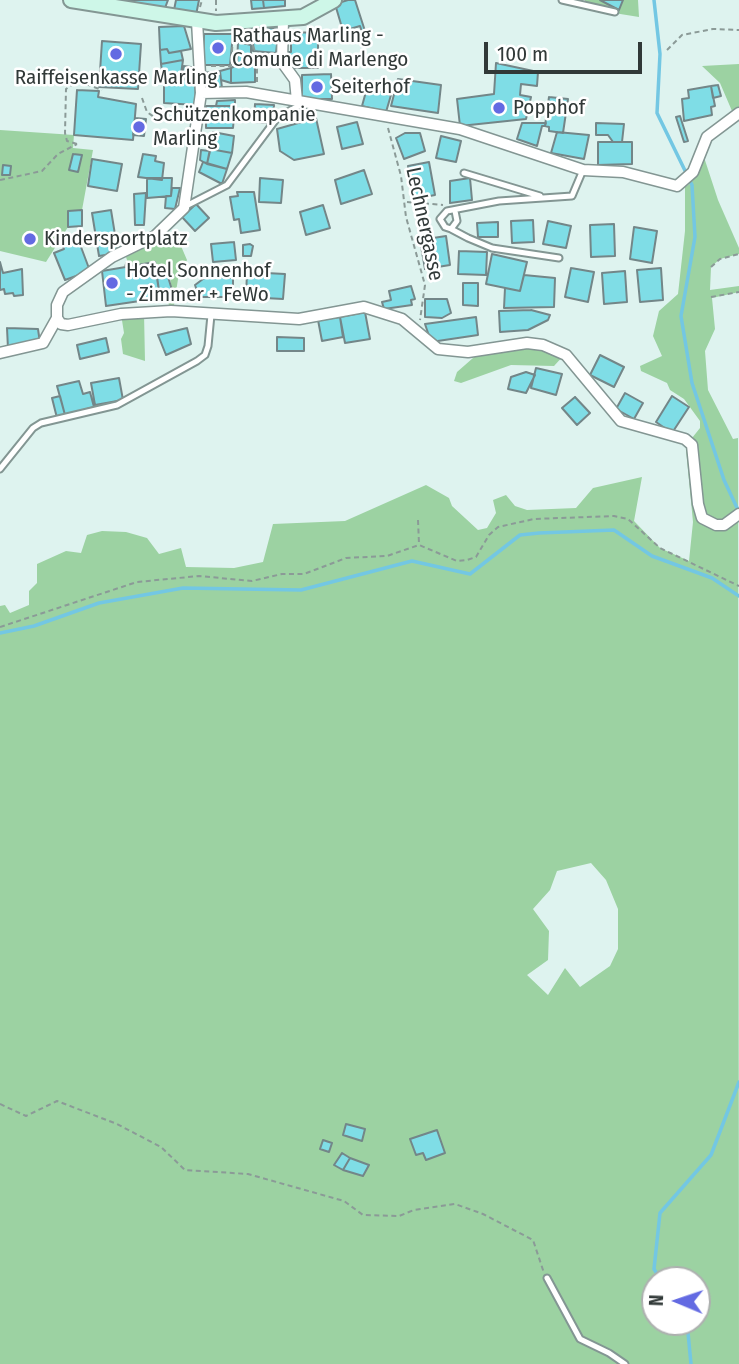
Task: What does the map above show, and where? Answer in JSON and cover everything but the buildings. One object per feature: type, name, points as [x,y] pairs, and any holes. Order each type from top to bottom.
[{"type":"street","points":[[71,0],[197,22],[303,17],[334,0]]},
{"type":"street","points":[[283,20],[282,62],[295,80],[300,102]]},
{"type":"street","points":[[0,353],[43,343],[57,318],[57,305],[63,292],[113,257],[155,236],[184,208],[201,93],[197,22]]},
{"type":"street","points":[[201,93],[257,94],[460,129],[583,170],[623,172],[677,186],[690,176],[707,137],[739,113]]},
{"type":"street","points":[[57,318],[61,324],[68,325],[121,314],[177,311],[299,319],[364,307],[402,319],[430,346],[447,351],[468,352],[527,343],[555,348],[566,355],[621,421],[685,439],[692,445],[702,518],[716,525],[724,525],[739,514]]},
{"type":"lane","points":[[562,0],[615,12]]},
{"type":"lane","points":[[184,208],[227,185],[277,118],[300,102]]},
{"type":"lane","points":[[464,173],[556,199],[572,196],[583,170]]},
{"type":"lane","points":[[543,197],[499,201],[447,211],[440,219],[445,227],[492,248],[559,258]]},
{"type":"lane","points":[[452,229],[457,221],[455,211]]},
{"type":"lane","points":[[0,469],[33,428],[117,405],[197,361],[205,355],[208,346],[211,314]]},
{"type":"lane","points":[[547,1278],[580,1339],[625,1364]]},
{"type":"path","points":[[216,0],[216,16]]},
{"type":"path","points":[[667,50],[682,35],[713,29],[739,30]]},
{"type":"path","points":[[198,67],[231,66],[233,35],[251,39],[257,58],[257,94]]},
{"type":"path","points":[[257,58],[282,62]]},
{"type":"path","points":[[73,73],[102,90]]},
{"type":"path","points":[[0,180],[41,171],[58,154],[77,144],[67,141],[65,133],[66,89],[80,79]]},
{"type":"path","points":[[142,98],[147,112],[161,122]]},
{"type":"path","name":"Lechnergasse","points":[[388,123],[407,217],[425,285],[418,332]]},
{"type":"path","points":[[406,202],[427,201],[455,211]]},
{"type":"path","points":[[711,267],[720,259],[739,254]]},
{"type":"path","points":[[125,267],[127,260]]},
{"type":"path","points":[[712,298],[739,292]]},
{"type":"path","points":[[0,627],[136,582],[199,576],[252,581],[282,574],[303,574],[346,558],[387,556],[419,545],[457,561],[467,561],[476,557],[489,535],[498,527],[534,519],[614,516],[628,519],[660,548],[739,586]]},
{"type":"path","points":[[418,520],[419,545]]},
{"type":"path","points":[[0,1104],[26,1116],[57,1101],[117,1124],[162,1147],[185,1170],[248,1174],[344,1201],[363,1215],[399,1216],[414,1210],[455,1204],[483,1214],[533,1240],[539,1266],[547,1278]]},
{"type":"green space","points":[[585,0],[638,0],[639,17],[583,8]]},
{"type":"green space","points":[[739,64],[739,107],[732,111],[720,83],[702,66]]},
{"type":"green space","points":[[0,130],[74,135],[73,148],[93,150],[82,210],[68,211],[68,227],[46,262],[0,251]]},
{"type":"green space","points":[[701,148],[718,200],[739,248],[739,254],[720,259],[711,267],[710,290],[739,286],[739,292],[712,298],[715,329],[705,351],[708,390],[733,439],[738,438],[739,1364],[0,1364],[0,606],[5,605],[10,613],[29,605],[29,591],[37,583],[37,564],[66,551],[81,553],[87,535],[102,531],[126,532],[147,538],[159,554],[181,548],[186,567],[234,568],[263,562],[273,524],[345,521],[426,485],[449,498],[452,506],[478,530],[487,528],[496,513],[493,500],[506,495],[515,506],[527,510],[576,508],[593,488],[642,477],[634,521],[660,548],[689,561],[693,522],[685,439],[692,438],[700,428],[700,421],[684,399],[670,390],[667,383],[641,371],[640,366],[662,356],[653,336],[659,311],[678,294],[685,231],[685,187],[691,183]],"holes":[[[591,863],[606,880],[618,909],[618,949],[610,966],[580,987],[565,968],[548,995],[527,975],[548,960],[549,931],[533,909],[550,890],[557,871]]]},
{"type":"green space","points":[[168,239],[181,246],[187,260],[178,279],[174,305],[169,305],[167,300],[167,292],[172,290],[170,278],[156,271],[154,262],[129,266],[126,257],[151,242]]},
{"type":"green space","points":[[144,313],[145,361],[123,354],[121,339],[124,333],[121,314]]},
{"type":"green space","points":[[527,343],[565,354],[554,366],[511,365],[461,383],[454,381],[457,372],[481,351]]},
{"type":"waterway","points":[[654,0],[660,54],[657,113],[692,185],[695,237],[681,316],[692,383],[724,480],[739,512]]},
{"type":"waterway","points":[[0,633],[34,626],[99,603],[183,588],[301,590],[412,561],[470,574],[520,535],[539,533],[614,530],[652,556],[712,578],[739,596]]},
{"type":"waterway","points":[[654,1266],[660,1213],[711,1155],[739,1082]]},
{"type":"waterway","points":[[688,1336],[691,1364]]},
{"type":"place","name":"Rathaus Marling - Comune di Marlengo","points":[[218,48]]},
{"type":"place","name":"Raiffeisenkasse Marling","points":[[116,54]]},
{"type":"place","name":"Seiterhof","points":[[317,87]]},
{"type":"place","name":"Popphof","points":[[499,108]]},
{"type":"place","name":"Schützenkompanie Marling","points":[[139,127]]},
{"type":"place","name":"Kindersportplatz","points":[[30,239]]},
{"type":"place","name":"Hotel Sonnenhof - Zimmer + FeWo","points":[[112,283]]}]
